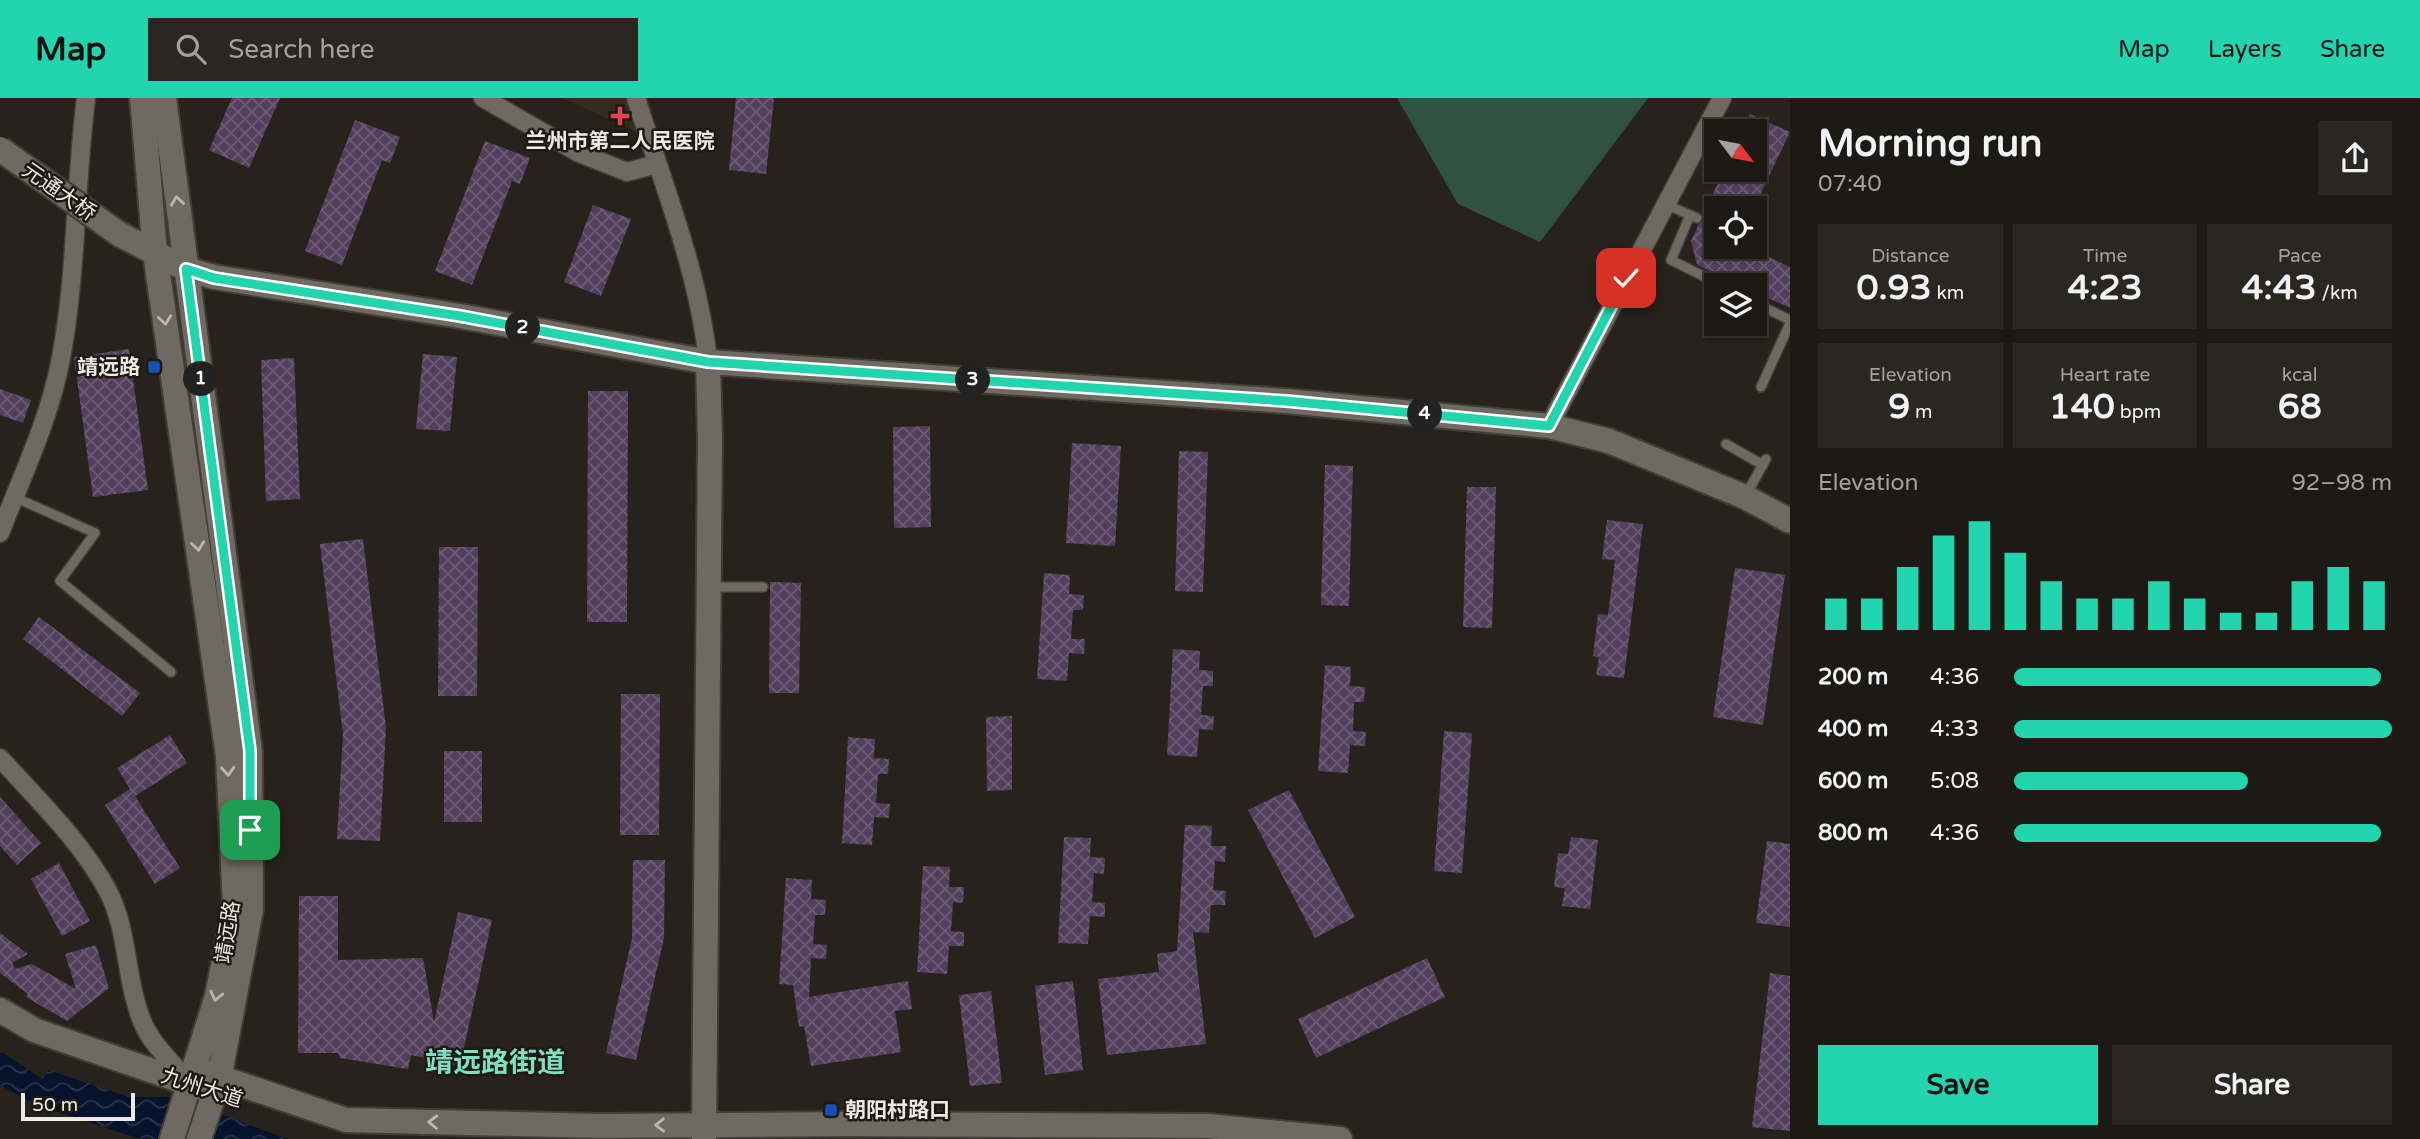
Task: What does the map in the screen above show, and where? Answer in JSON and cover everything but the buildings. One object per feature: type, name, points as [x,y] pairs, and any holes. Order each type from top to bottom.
[{"type":"main road","name":"靖远路","points":[[142,98],[155,253],[228,756],[234,907],[217,996],[172,1139]]},
{"type":"main road","name":"靖远路","points":[[164,98],[250,751],[251,909],[216,1092],[199,1139]]},
{"type":"main road","name":"元通大桥","points":[[0,149],[119,234],[186,269],[214,278],[460,316],[708,362],[1286,401],[1549,426],[1609,441],[1745,497],[1790,521]]},
{"type":"main road","points":[[706,1134],[708,362]]},
{"type":"main road","name":"九州大道","points":[[0,1010],[34,1030],[341,1134],[411,1139]]},
{"type":"main road","points":[[216,1092],[258,1088],[346,1119],[600,1126],[706,1134],[964,1133],[1219,1139]]},
{"type":"main road","points":[[964,1133],[1208,1126],[1340,1139]]},
{"type":"street","points":[[0,533],[48,411],[61,358],[73,262],[86,98]]},
{"type":"street","points":[[483,98],[579,153],[627,172],[657,164]]},
{"type":"street","points":[[636,98],[679,231],[705,334],[708,362]]},
{"type":"street","points":[[1549,426],[1722,98]]},
{"type":"street","points":[[0,758],[85,853],[108,891],[121,920],[141,1021],[154,1044],[190,1083]]},
{"type":"lane","points":[[1665,204],[1694,216],[1671,260],[1704,276]]},
{"type":"lane","points":[[1761,387],[1790,321],[1767,309]]},
{"type":"lane","points":[[1726,444],[1765,462],[1745,497]]},
{"type":"lane","points":[[14,497],[95,533],[60,581],[171,672]]},
{"type":"lane","points":[[708,586],[763,587]]},
{"type":"shaded area","name":"兰州市第二人民医院","points":[[563,98],[631,98],[643,135]]},
{"type":"green space","points":[[1397,98],[1648,98],[1540,242],[1458,204]]},
{"type":"water","points":[[0,1051],[43,1079],[49,1070],[128,1097],[174,1097],[288,1139],[140,1139],[34,1104],[0,1085]]},
{"type":"place","name":"兰州市第二人民医院","points":[[620,116]]},
{"type":"place","name":"靖远路","points":[[154,367]]},
{"type":"place","name":"朝阳村路口","points":[[831,1110]]},
{"type":"district","name":"靖远路街道","points":[[495,1063]]},
{"type":"route","points":[[250,830],[250,751],[186,269],[214,278],[460,316],[708,362],[1286,401],[1549,426],[1626,278]]}]
